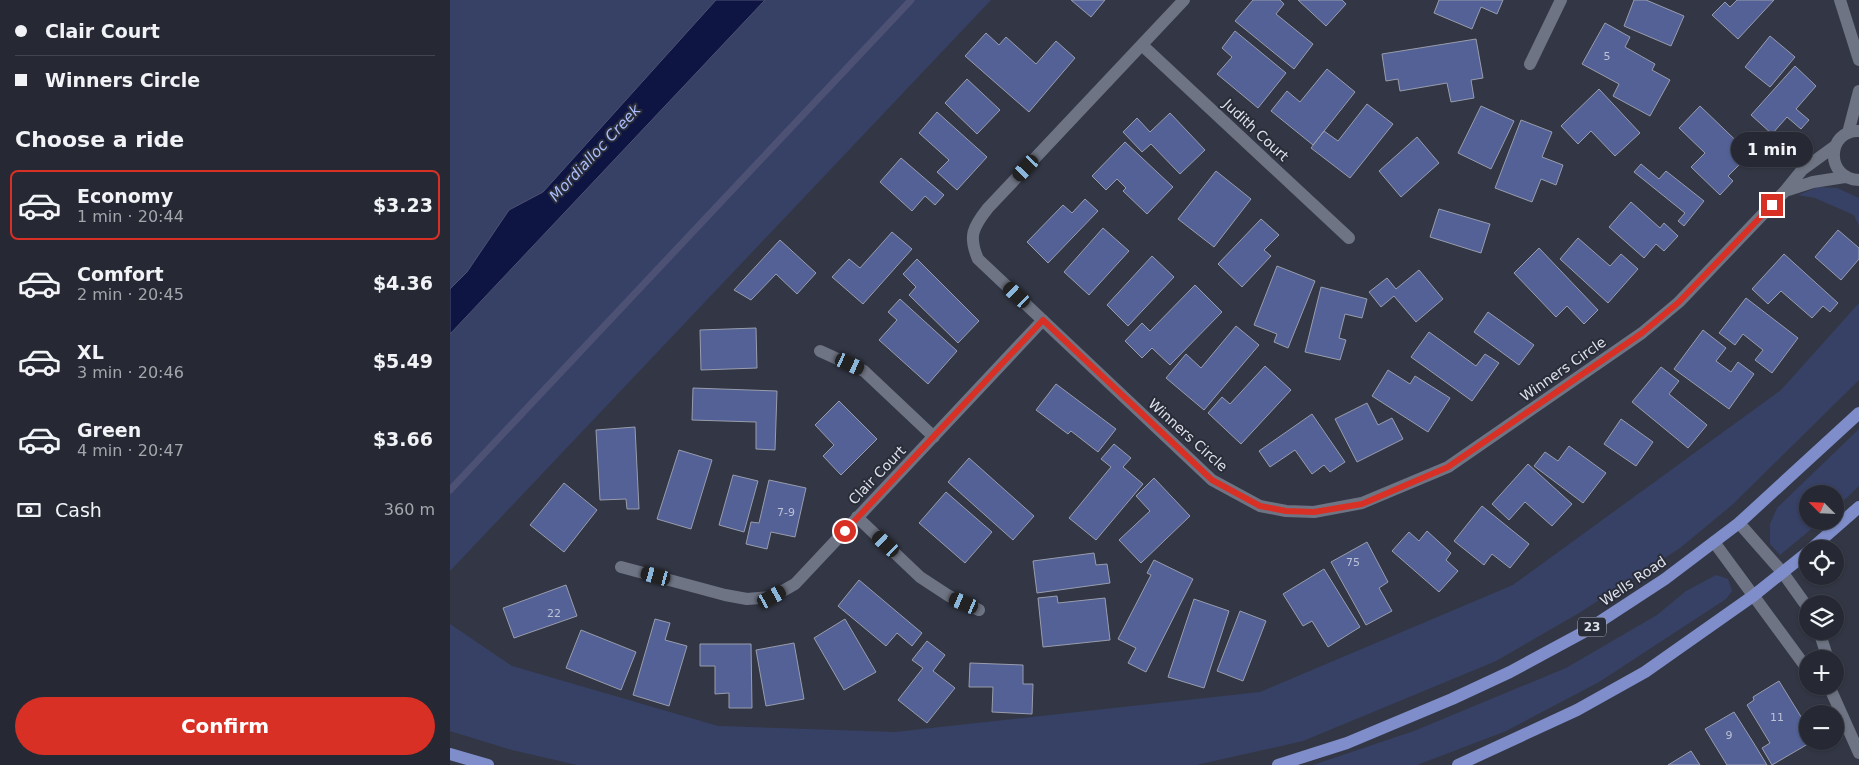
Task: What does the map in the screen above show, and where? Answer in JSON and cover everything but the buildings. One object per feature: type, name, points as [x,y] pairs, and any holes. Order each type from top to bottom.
[{"type":"main road","name":"Wells Road","points":[[1278,765],[1347,743],[1452,699],[1510,672],[1584,632],[1665,579],[1739,523],[1859,413]]},
{"type":"main road","points":[[1821,540],[1859,507]]},
{"type":"main road","points":[[1458,765],[1577,710],[1645,672],[1753,596],[1799,560]]},
{"type":"main road","points":[[450,754],[488,765]]},
{"type":"street","name":"Winners Circle","points":[[1184,0],[988,208],[978,221],[972,234],[973,247],[978,258],[1212,480],[1260,506],[1286,511],[1314,512],[1362,504],[1456,462],[1642,333],[1679,302],[1785,192],[1802,170],[1835,146],[1842,136],[1853,132]]},
{"type":"street","points":[[1530,64],[1561,0]]},
{"type":"street","points":[[1840,0],[1859,60]]},
{"type":"street","name":"Judith Court","points":[[1142,45],[1348,238]]},
{"type":"street","points":[[1853,132],[1859,91]]},
{"type":"street","points":[[1835,146],[1834,163],[1845,177],[1859,180]]},
{"type":"street","name":"Winners Circle","points":[[1785,192],[1813,182],[1845,177]]},
{"type":"street","name":"Clair Court","points":[[621,567],[747,600],[772,597],[795,584],[1043,320]]},
{"type":"street","points":[[820,351],[864,371],[934,437]]},
{"type":"street","points":[[857,517],[920,577],[949,596],[979,610]]},
{"type":"street","points":[[1739,523],[1783,573],[1799,595]]},
{"type":"street","points":[[1714,542],[1799,658]]},
{"type":"street","points":[[1832,695],[1859,753]]},
{"type":"shaded area","points":[[450,0],[716,0],[543,192],[509,210],[467,272],[450,289]]},
{"type":"shaded area","points":[[765,0],[991,0],[450,571],[450,334]]},
{"type":"shaded area","points":[[1818,187],[1837,188],[1859,198],[1859,226],[1854,215],[1815,198],[1798,195]]},
{"type":"shaded area","points":[[1859,303],[1859,380],[1732,505],[1680,548],[1579,613],[1496,661],[1303,741],[1196,765],[577,765],[512,750],[450,731],[450,624],[512,666],[718,726],[895,732],[1260,692],[1513,585],[1781,390]]},
{"type":"shaded area","points":[[1859,429],[1859,486],[1844,500],[1844,485],[1801,485]]},
{"type":"shaded area","points":[[1799,487],[1799,530],[1810,530],[1780,555],[1770,544],[1770,524],[1777,508]]},
{"type":"shaded area","points":[[1716,575],[1728,579],[1732,591],[1726,599],[1599,682],[1506,731],[1417,765],[1313,765],[1414,731],[1566,668],[1657,615],[1686,591]]},
{"type":"water","name":"Mordialloc Creek","points":[[716,0],[765,0],[450,334],[450,289],[467,272],[509,210],[543,192]]},
{"type":"waterway","points":[[450,490],[911,0]]},
{"type":"route","points":[[845,531],[1043,320],[1212,480],[1236,494],[1260,506],[1286,511],[1314,512],[1362,504],[1448,467],[1642,333],[1679,302],[1772,205]]}]
